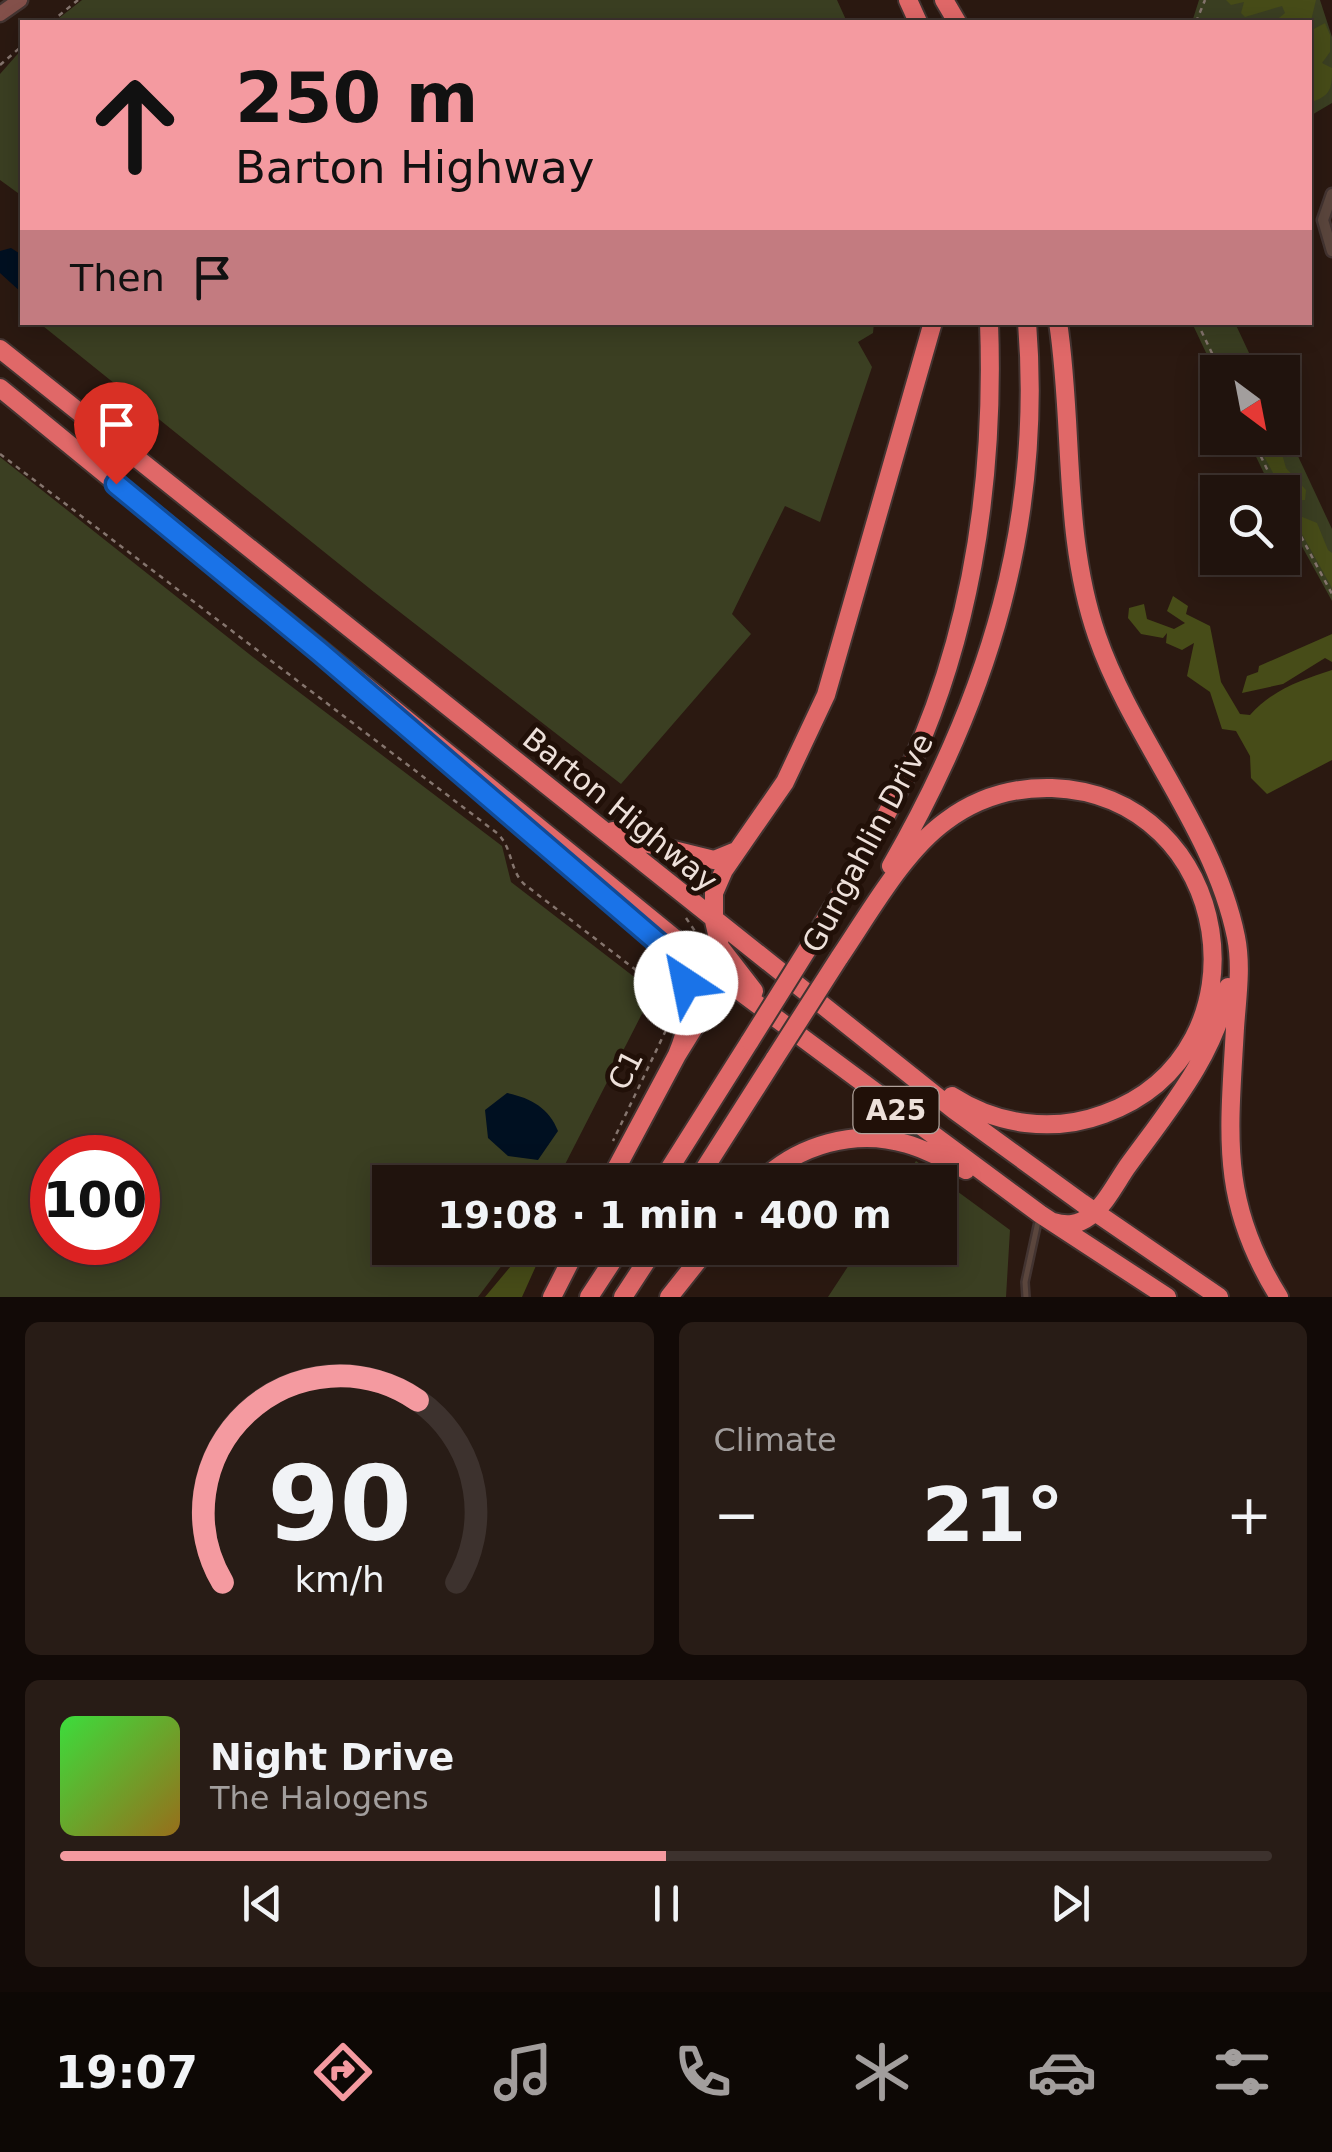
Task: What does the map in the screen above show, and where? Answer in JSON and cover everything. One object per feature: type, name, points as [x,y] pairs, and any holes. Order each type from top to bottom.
[{"type":"highway","points":[[728,972],[714,921],[719,881],[797,761],[830,684],[933,325]]},
{"type":"highway","name":"Gungahlin Drive","points":[[672,1165],[812,942],[898,794],[940,692],[957,640],[981,524],[990,413],[989,325]]},
{"type":"highway","name":"Gungahlin Drive","points":[[707,1165],[838,958],[925,807],[966,713],[1006,598],[1026,473],[1027,325]]},
{"type":"highway","points":[[1058,325],[1077,559],[1091,618],[1121,692],[1212,865],[1230,914],[1238,968],[1228,1129],[1232,1183],[1250,1243],[1279,1297]]},
{"type":"highway","name":"Barton Highway","points":[[0,349],[966,1120],[1219,1297]]},
{"type":"highway","points":[[0,388],[338,667],[698,956],[728,972]]},
{"type":"highway","points":[[338,667],[673,955],[684,976],[690,1004],[686,1032],[677,1055]]},
{"type":"highway","points":[[828,1011],[870,1032],[951,1095],[976,1109],[1022,1123],[1072,1122],[1127,1104],[1156,1084],[1177,1062],[1203,1018],[1213,981],[1214,956],[1204,897],[1192,872],[1168,840],[1137,814],[1108,800],[1080,791],[1046,788],[1016,790],[990,798],[935,829],[838,958]]},
{"type":"highway","points":[[594,824],[645,843],[714,860],[728,856],[748,839]]},
{"type":"highway","points":[[1044,1217],[1068,1225],[1094,1212],[1178,1096],[1215,1032],[1228,988],[1230,914]]},
{"type":"highway","points":[[618,1165],[677,1055],[728,972],[754,961],[771,966]]},
{"type":"highway","name":"A25","points":[[728,972],[788,1028],[1044,1217],[1167,1297]]},
{"type":"highway","points":[[781,1165],[805,1151],[840,1140],[872,1138],[912,1145],[954,1165]]},
{"type":"highway","points":[[957,1166],[1007,1190]]},
{"type":"highway","points":[[552,1297],[568,1265]]},
{"type":"highway","points":[[589,1297],[609,1265]]},
{"type":"highway","points":[[623,1297],[643,1265]]},
{"type":"highway","points":[[669,1297],[694,1265]]},
{"type":"street","points":[[0,14],[20,0]]},
{"type":"street","points":[[1332,194],[1323,220],[1332,251]]},
{"type":"lane","points":[[1026,1297],[1025,1282],[1044,1217]]},
{"type":"path","points":[[53,20],[78,0]]},
{"type":"path","points":[[0,66],[20,48]]},
{"type":"path","points":[[1198,325],[1213,355]]},
{"type":"path","name":"C1","points":[[0,454],[497,833],[507,845],[512,868],[524,884],[656,982],[669,1002],[668,1028],[608,1150]]},
{"type":"path","points":[[1300,534],[1332,594]]},
{"type":"path","points":[[688,899],[682,911],[704,945],[698,956]]},
{"type":"green space","points":[[82,0],[837,0],[846,20],[57,20]]},
{"type":"green space","points":[[1199,0],[1320,0],[1332,37],[1332,103],[1312,115],[1312,20],[1193,20]]},
{"type":"green space","points":[[1226,0],[1316,0],[1311,20],[1276,20],[1285,13],[1282,6],[1245,17],[1241,13],[1244,2],[1231,5]]},
{"type":"green space","points":[[1325,23],[1330,35],[1330,52],[1322,63],[1332,68],[1332,82],[1326,94],[1312,102],[1312,30]]},
{"type":"green space","points":[[20,51],[20,195],[0,180],[0,74]]},
{"type":"green space","points":[[874,325],[873,333],[858,342],[872,367],[820,522],[785,506],[732,614],[751,634],[621,784],[43,326]]},
{"type":"green space","points":[[1193,325],[1236,325],[1250,355],[1207,355]]},
{"type":"green space","points":[[1255,455],[1297,455],[1332,529],[1332,601],[1300,543],[1300,475],[1265,475]]},
{"type":"green space","points":[[1263,455],[1282,455],[1292,475],[1274,475]]},
{"type":"green space","points":[[0,457],[258,661],[502,846],[511,882],[646,986],[649,1000],[565,1165],[372,1165],[372,1265],[502,1265],[478,1297],[0,1297]]},
{"type":"green space","points":[[1300,483],[1306,490],[1305,500],[1300,500]]},
{"type":"green space","points":[[1300,516],[1317,523],[1332,553],[1332,588],[1300,530]]},
{"type":"green space","points":[[1173,596],[1188,606],[1186,614],[1210,626],[1221,682],[1240,714],[1250,715],[1277,692],[1332,670],[1332,760],[1267,794],[1251,778],[1250,756],[1236,731],[1222,729],[1210,692],[1187,676],[1194,643],[1182,650],[1166,643],[1167,633],[1163,638],[1141,634],[1128,618],[1129,608],[1144,604],[1147,619],[1174,629],[1185,623],[1167,611]]},
{"type":"green space","points":[[1332,634],[1332,662],[1325,658],[1283,684],[1242,693],[1247,676],[1258,672],[1259,666]]},
{"type":"green space","points":[[957,1191],[1010,1230],[1006,1297],[828,1297],[849,1265],[957,1265]]},
{"type":"green space","points":[[512,1265],[536,1265],[522,1297],[485,1297]]},
{"type":"water","points":[[11,248],[20,254],[20,291],[0,273],[0,251]]},
{"type":"water","points":[[507,1093],[538,1105],[558,1131],[538,1160],[508,1156],[488,1138],[485,1110]]},
{"type":"route","points":[[116,484],[320,652],[667,950],[678,963],[686,983]]}]
